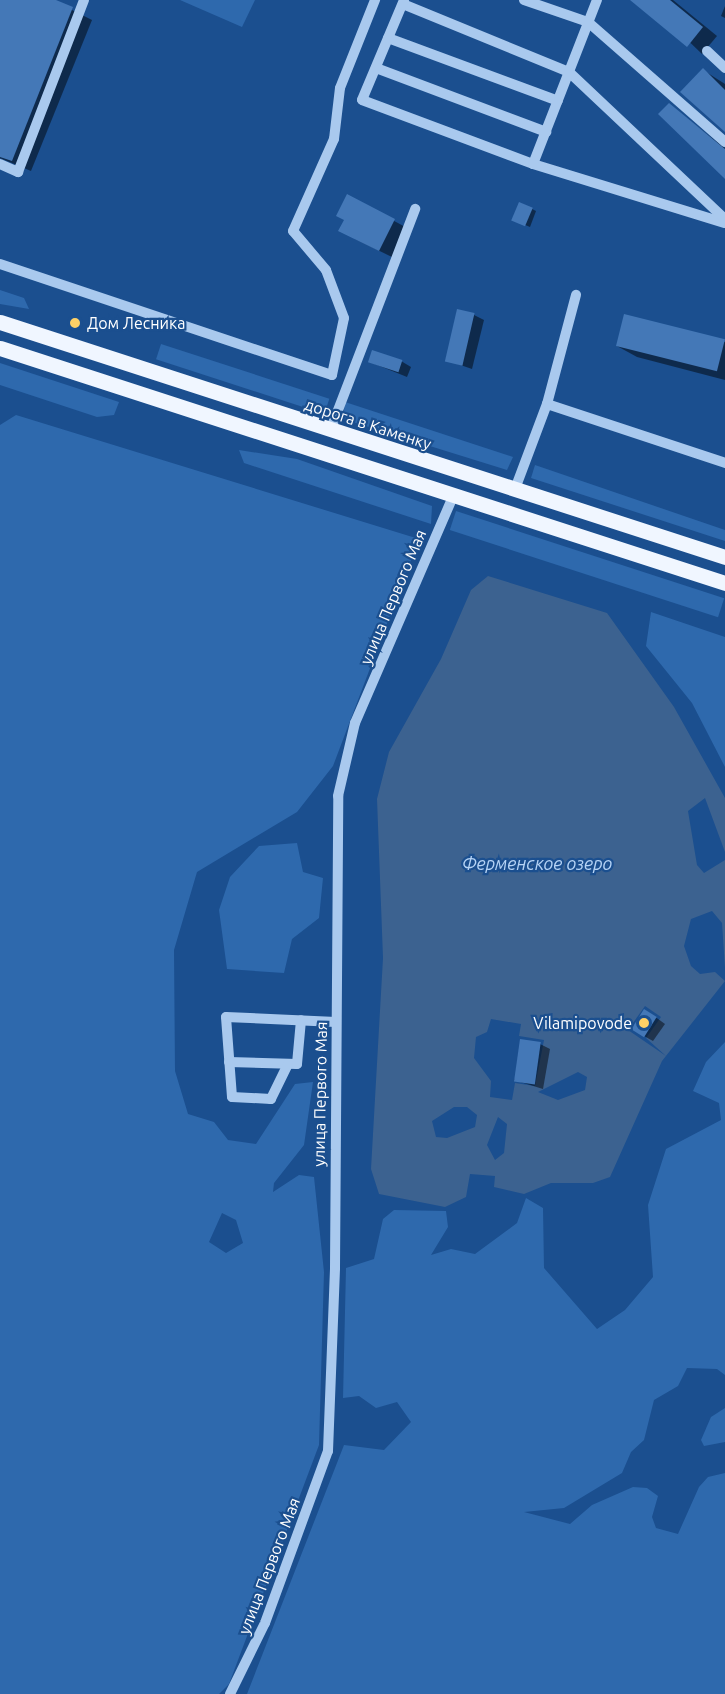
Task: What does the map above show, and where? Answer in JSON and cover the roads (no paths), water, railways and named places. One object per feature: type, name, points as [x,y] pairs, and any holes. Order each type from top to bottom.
[{"type":"main road","name":"дорога в Каменку","points":[[0,322],[330,431],[725,557]]},
{"type":"main road","points":[[0,348],[725,583]]},
{"type":"street","points":[[0,165],[18,172],[84,0]]},
{"type":"street","points":[[0,264],[332,375],[344,318],[326,270],[293,231],[334,139],[339,88],[375,0]]},
{"type":"street","points":[[524,0],[588,22],[725,142]]},
{"type":"street","points":[[533,164],[597,0]]},
{"type":"street","points":[[403,2],[569,72],[725,221],[533,164],[362,100],[403,2]]},
{"type":"street","points":[[388,38],[558,100]]},
{"type":"street","points":[[707,51],[725,68]]},
{"type":"street","points":[[376,68],[546,132]]},
{"type":"street","points":[[330,431],[415,209]]},
{"type":"street","points":[[515,489],[547,404],[576,295]]},
{"type":"street","points":[[547,404],[725,463]]},
{"type":"street","name":"улица Первого Мая","points":[[230,1694],[264,1623],[328,1451],[338,796],[355,723],[453,496]]},
{"type":"street","points":[[288,1064],[271,1099],[232,1097],[226,1017],[336,1022]]},
{"type":"street","points":[[230,1062],[297,1064],[301,1020]]},
{"type":"water","name":"Ферменское озеро","points":[[488,576],[607,613],[674,707],[725,798],[725,852],[705,798],[688,811],[697,865],[704,873],[725,860],[725,968],[722,923],[712,911],[691,919],[684,946],[691,966],[700,974],[715,972],[725,981],[662,1061],[610,1177],[593,1183],[551,1183],[524,1194],[494,1187],[495,1176],[470,1174],[466,1197],[445,1207],[379,1194],[371,1169],[383,958],[377,799],[389,752],[441,659],[471,590]],"holes":[[[491,1019],[521,1024],[519,1036],[544,1040],[535,1086],[515,1083],[512,1100],[490,1097],[491,1081],[474,1058],[476,1037],[487,1032]],[[578,1072],[587,1077],[585,1090],[558,1100],[538,1092]],[[454,1107],[467,1107],[477,1115],[475,1127],[447,1138],[436,1137],[432,1121]],[[498,1117],[507,1124],[504,1153],[495,1160],[487,1145]]]},
{"type":"place","name":"Дом Лесника","points":[[75,323]]},
{"type":"place","name":"Vilamipovode","points":[[644,1023]]}]
